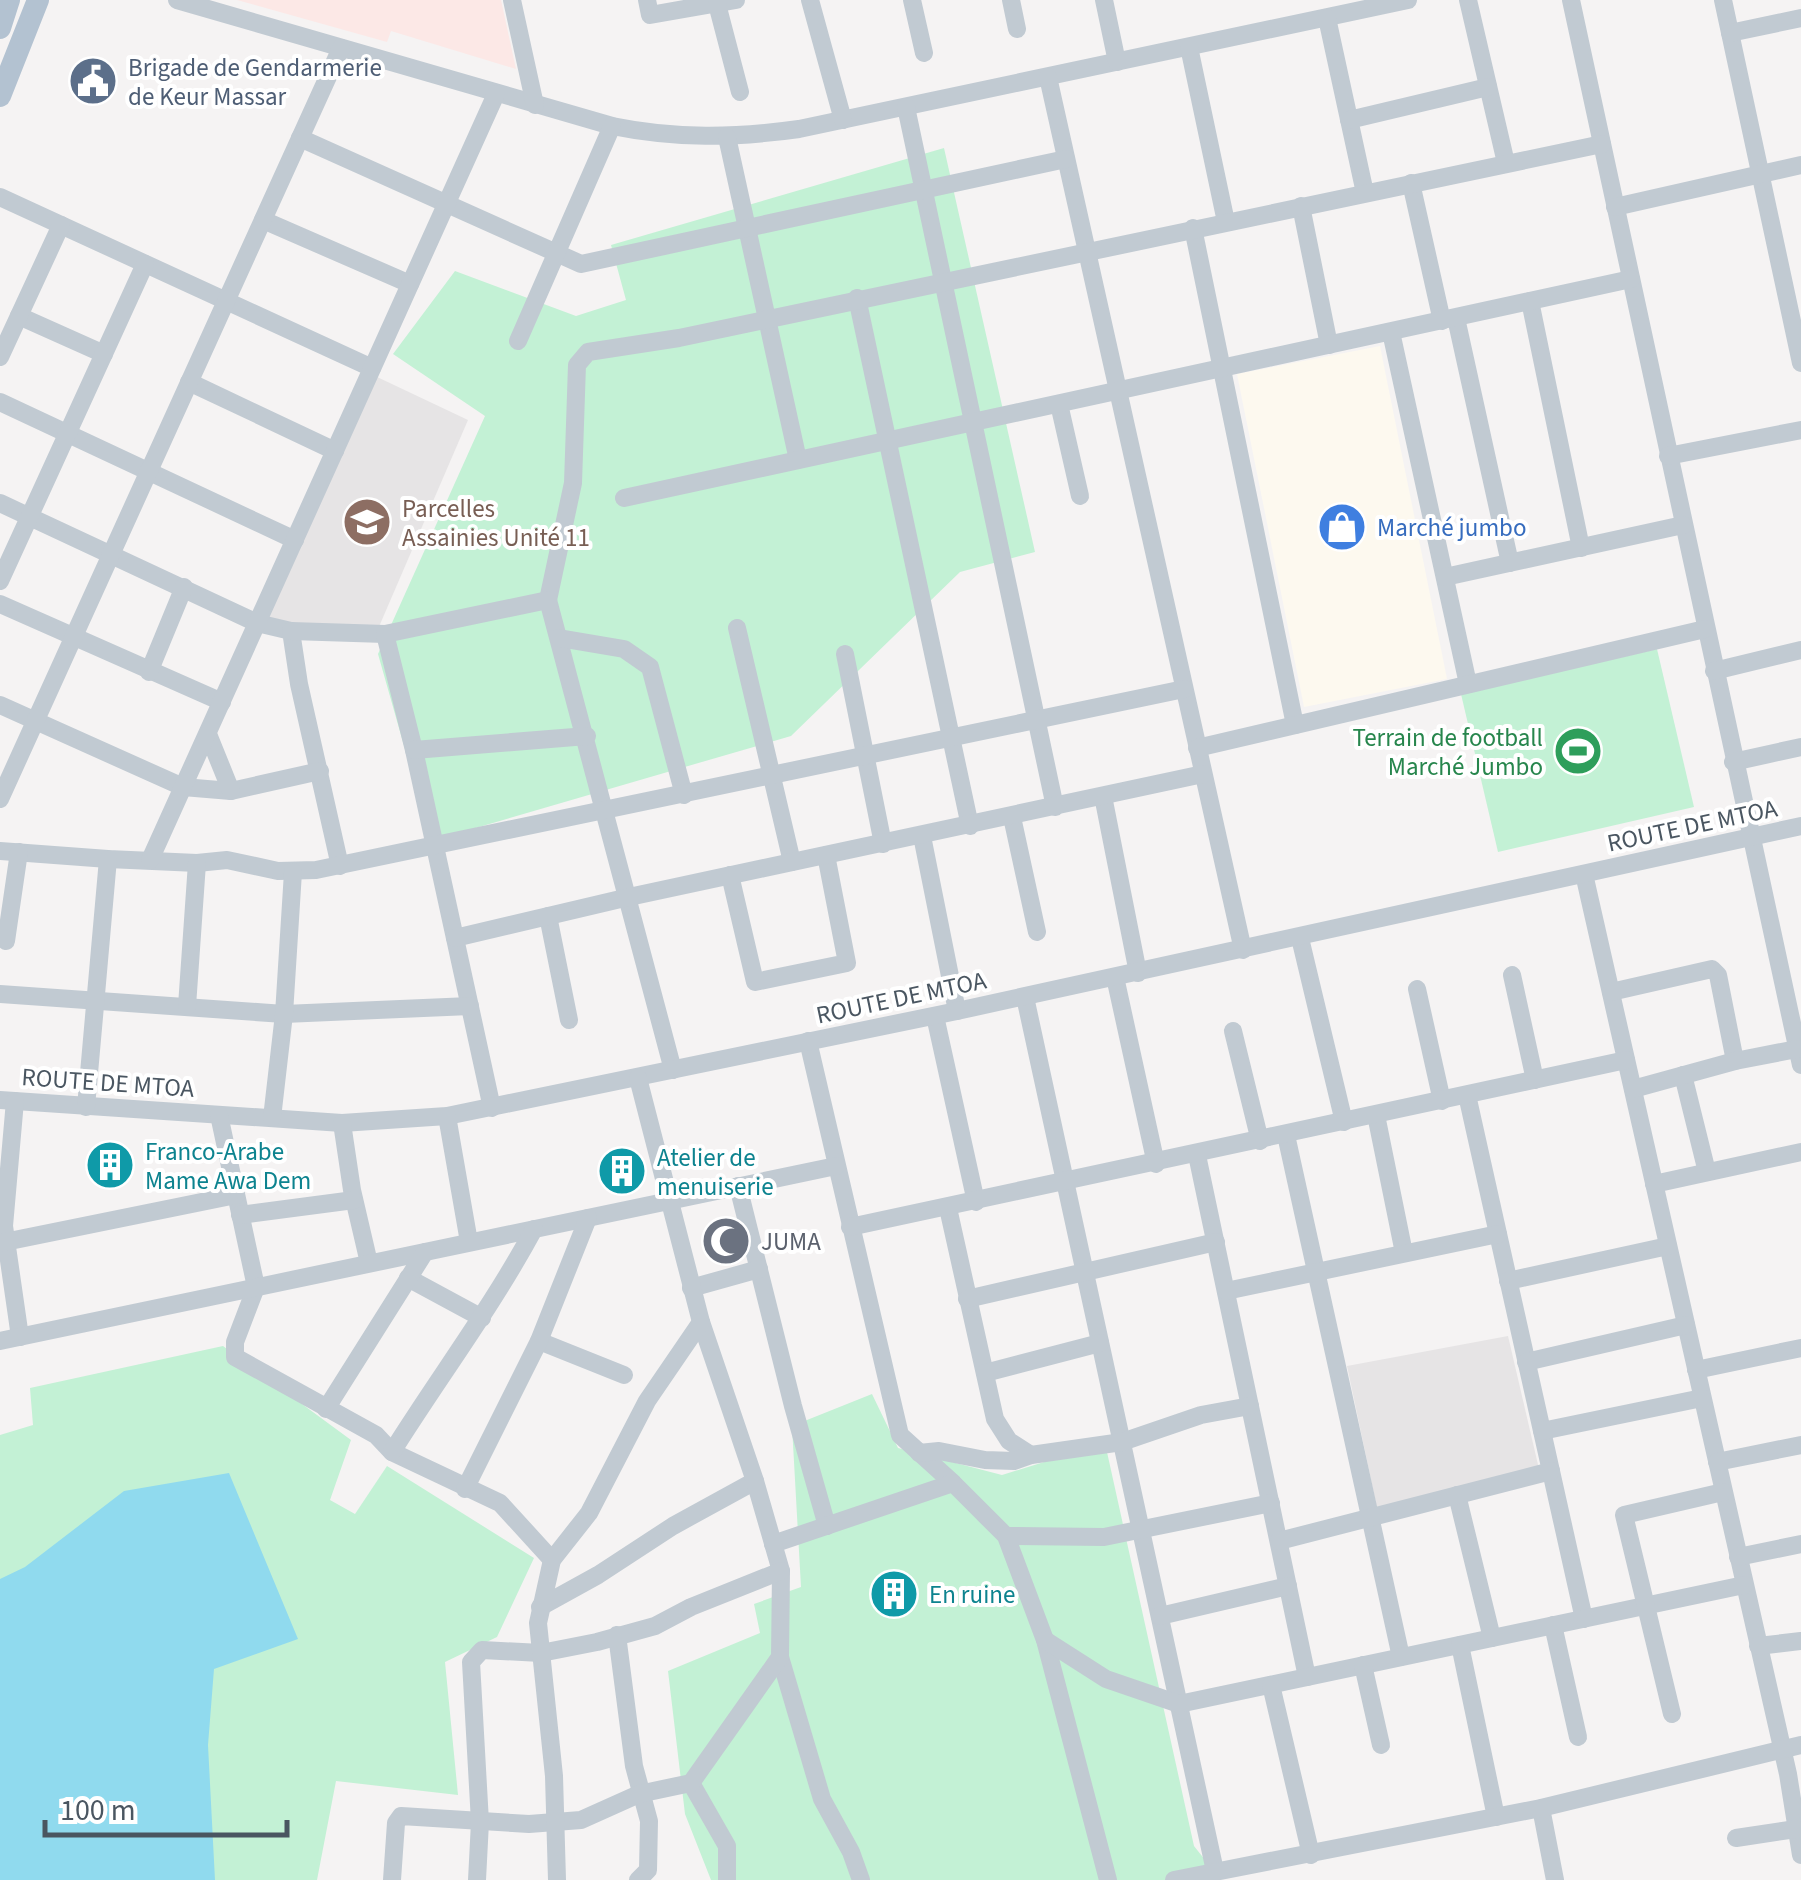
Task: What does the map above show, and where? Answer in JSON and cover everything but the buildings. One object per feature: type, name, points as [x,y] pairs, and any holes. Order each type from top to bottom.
[{"type":"main road","points":[[0,28],[9,0]]},
{"type":"main road","points":[[0,96],[38,0]]},
{"type":"street","points":[[177,0],[612,126],[680,137],[799,130],[1400,1]]},
{"type":"street","points":[[512,0],[535,105]]},
{"type":"street","points":[[647,0],[650,15],[726,2],[740,92]]},
{"type":"street","points":[[810,0],[843,120]]},
{"type":"street","points":[[912,0],[924,53]]},
{"type":"street","points":[[1011,0],[1017,29]]},
{"type":"street","points":[[1104,0],[1117,62]]},
{"type":"street","points":[[1468,0],[1506,163]]},
{"type":"street","points":[[1571,0],[1750,837],[1797,1029],[1799,1057],[1735,1061],[1633,1090]]},
{"type":"street","points":[[1723,0],[1801,363]]},
{"type":"street","points":[[1326,18],[1365,193]]},
{"type":"street","points":[[1730,33],[1801,18]]},
{"type":"street","points":[[1190,46],[1226,222]]},
{"type":"street","points":[[0,799],[340,48]]},
{"type":"street","points":[[1048,77],[1242,950]]},
{"type":"street","points":[[1349,120],[1488,88]]},
{"type":"street","points":[[150,860],[496,94]]},
{"type":"street","points":[[906,107],[1055,807]]},
{"type":"street","points":[[518,341],[612,126]]},
{"type":"street","points":[[726,137],[798,460]]},
{"type":"street","points":[[300,138],[581,264],[1066,159]]},
{"type":"street","points":[[674,1070],[548,600],[572,483],[576,365],[588,352],[679,338],[1602,144]]},
{"type":"street","points":[[1615,208],[1801,165]]},
{"type":"street","points":[[1412,184],[1510,563]]},
{"type":"street","points":[[0,197],[372,368]]},
{"type":"street","points":[[1301,206],[1329,345]]},
{"type":"street","points":[[263,220],[410,284]]},
{"type":"street","points":[[0,357],[61,225]]},
{"type":"street","points":[[1193,228],[1295,725]]},
{"type":"street","points":[[0,582],[145,264]]},
{"type":"street","points":[[624,498],[1630,280]]},
{"type":"street","points":[[857,298],[970,826]]},
{"type":"street","points":[[1530,302],[1581,548]]},
{"type":"street","points":[[19,316],[104,354]]},
{"type":"street","points":[[1391,332],[1468,684]]},
{"type":"street","points":[[189,382],[335,451]]},
{"type":"street","points":[[0,402],[295,540]]},
{"type":"street","points":[[1059,404],[1080,496]]},
{"type":"street","points":[[1668,456],[1801,430]]},
{"type":"street","points":[[0,503],[257,623],[292,631],[385,634],[548,600]]},
{"type":"street","points":[[1445,577],[1683,526]]},
{"type":"street","points":[[149,672],[184,586]]},
{"type":"street","points":[[0,604],[222,702]]},
{"type":"street","points":[[737,628],[792,862]]},
{"type":"street","points":[[1198,748],[1705,628]]},
{"type":"street","points":[[292,631],[299,684],[340,866]]},
{"type":"street","points":[[385,634],[492,1108]]},
{"type":"street","points":[[559,638],[624,649],[650,666],[684,795]]},
{"type":"street","points":[[1714,671],[1801,650]]},
{"type":"street","points":[[845,654],[883,844]]},
{"type":"street","points":[[6,941],[9,851],[197,863],[227,860],[293,872],[340,866],[1184,689]]},
{"type":"street","points":[[0,706],[184,787],[231,791],[320,771]]},
{"type":"street","points":[[208,734],[231,791]]},
{"type":"street","points":[[414,750],[587,736]]},
{"type":"street","points":[[1734,762],[1801,747]]},
{"type":"street","points":[[455,938],[1203,774]]},
{"type":"street","points":[[1103,796],[1138,972]]},
{"type":"street","points":[[1012,817],[1037,932]]},
{"type":"street","name":"ROUTE DE MTOA","points":[[8,1100],[342,1123],[447,1116],[957,1012],[1801,826]]},
{"type":"street","points":[[922,836],[957,1012]]},
{"type":"street","points":[[730,875],[755,982],[847,963],[826,855]]},
{"type":"street","points":[[86,1107],[108,859]]},
{"type":"street","points":[[186,1006],[197,863]]},
{"type":"street","points":[[272,1118],[284,1014],[293,872]]},
{"type":"street","points":[[1584,874],[1782,1749],[1801,1855]]},
{"type":"street","points":[[548,916],[570,1020]]},
{"type":"street","points":[[1300,938],[1344,1122]]},
{"type":"street","points":[[1611,992],[1712,968],[1718,974],[1735,1061]]},
{"type":"street","points":[[1512,974],[1535,1080]]},
{"type":"street","points":[[1116,977],[1156,1164]]},
{"type":"street","points":[[1418,990],[1442,1101]]},
{"type":"street","points":[[0,994],[284,1014],[470,1006]]},
{"type":"street","points":[[1025,997],[1215,1871]]},
{"type":"street","points":[[935,1016],[976,1202]]},
{"type":"street","points":[[1233,1031],[1260,1141]]},
{"type":"street","points":[[808,1041],[900,1435],[1006,1536],[1045,1640],[1108,1880]]},
{"type":"street","points":[[850,1228],[1626,1060]]},
{"type":"street","points":[[1683,1075],[1706,1172]]},
{"type":"street","points":[[638,1078],[700,1322],[755,1482],[780,1571],[780,1657],[822,1800],[851,1852],[861,1880]]},
{"type":"street","points":[[1467,1095],[1584,1618]]},
{"type":"street","points":[[8,1100],[2,1234],[20,1336]]},
{"type":"street","points":[[218,1115],[256,1287],[235,1342],[235,1357],[376,1435],[392,1452],[500,1503],[552,1560]]},
{"type":"street","points":[[1376,1115],[1404,1253]]},
{"type":"street","points":[[447,1116],[469,1242]]},
{"type":"street","points":[[342,1123],[369,1264]]},
{"type":"street","points":[[1286,1135],[1401,1657]]},
{"type":"street","points":[[1654,1184],[1801,1152]]},
{"type":"street","points":[[1198,1154],[1307,1677]]},
{"type":"street","points":[[0,1341],[836,1166]]},
{"type":"street","points":[[738,1186],[827,1526]]},
{"type":"street","points":[[2,1234],[236,1195]]},
{"type":"street","points":[[240,1214],[354,1200]]},
{"type":"street","points":[[948,1208],[995,1419],[1002,1432],[1031,1456]]},
{"type":"street","points":[[465,1489],[539,1341],[588,1218]]},
{"type":"street","points":[[392,1452],[442,1372],[482,1318],[534,1229]]},
{"type":"street","points":[[1226,1291],[1498,1234]]},
{"type":"street","points":[[967,1299],[1216,1242]]},
{"type":"street","points":[[1508,1281],[1668,1246]]},
{"type":"street","points":[[326,1409],[424,1252]]},
{"type":"street","points":[[691,1288],[759,1269]]},
{"type":"street","points":[[408,1278],[482,1318]]},
{"type":"street","points":[[557,1880],[558,1822],[538,1623],[552,1560],[589,1514],[647,1401],[700,1322]]},
{"type":"street","points":[[1526,1362],[1686,1325]]},
{"type":"street","points":[[539,1341],[624,1375]]},
{"type":"street","points":[[984,1373],[1100,1344]]},
{"type":"street","points":[[1696,1370],[1801,1348]]},
{"type":"street","points":[[1542,1431],[1702,1398]]},
{"type":"street","points":[[919,1453],[940,1451],[998,1462],[1014,1461],[1122,1442],[1201,1415],[1250,1406]]},
{"type":"street","points":[[1716,1462],[1801,1445]]},
{"type":"street","points":[[1278,1541],[1550,1471]]},
{"type":"street","points":[[540,1607],[673,1526],[755,1482]]},
{"type":"street","points":[[773,1544],[953,1482]]},
{"type":"street","points":[[1672,1714],[1624,1514],[1724,1492]]},
{"type":"street","points":[[1457,1495],[1492,1638]]},
{"type":"street","points":[[1006,1536],[1104,1536],[1270,1504]]},
{"type":"street","points":[[1738,1556],[1801,1544]]},
{"type":"street","points":[[477,1880],[480,1822],[472,1662],[482,1650],[541,1654],[655,1626],[780,1571]]},
{"type":"street","points":[[1045,1640],[1106,1679],[1179,1704],[1744,1585]]},
{"type":"street","points":[[1160,1616],[1288,1586]]},
{"type":"street","points":[[1553,1625],[1578,1737]]},
{"type":"street","points":[[617,1635],[639,1794],[649,1821],[648,1870],[638,1880]]},
{"type":"street","points":[[1758,1646],[1801,1641]]},
{"type":"street","points":[[1460,1645],[1496,1817]]},
{"type":"street","points":[[392,1880],[396,1823],[402,1816],[480,1822],[581,1820],[639,1794],[691,1783],[780,1657]]},
{"type":"street","points":[[1364,1665],[1381,1745]]},
{"type":"street","points":[[1272,1684],[1311,1854]]},
{"type":"street","points":[[1174,1880],[1215,1871],[1247,1873],[1311,1854],[1542,1808],[1801,1745]]},
{"type":"street","points":[[691,1783],[727,1846],[727,1880]]},
{"type":"street","points":[[1542,1808],[1555,1880]]},
{"type":"street","points":[[1736,1838],[1796,1829]]},
{"type":"shaded area","points":[[237,0],[501,0],[516,69],[391,31],[387,42]]},
{"type":"shaded area","name":"Marché jumbo","points":[[1380,346],[1447,679],[1304,707],[1237,374]]},
{"type":"shaded area","name":"Parcelles Assainies Unité 11","points":[[375,376],[468,420],[378,629],[266,623]]},
{"type":"shaded area","points":[[1508,1336],[1539,1469],[1377,1508],[1347,1366]]},
{"type":"green space","points":[[944,148],[1035,552],[960,572],[791,736],[431,841],[378,654],[485,416],[393,354],[455,271],[576,316],[626,300],[611,245]]},
{"type":"green space","name":"Terrain de football Marché Jumbo","points":[[1657,649],[1694,807],[1498,852],[1461,694]]},
{"type":"green space","points":[[223,1346],[351,1440],[330,1500],[355,1514],[387,1466],[534,1558],[497,1637],[445,1662],[458,1795],[336,1781],[317,1880],[0,1880],[0,1435],[33,1425],[30,1388]]},
{"type":"green space","points":[[872,1394],[898,1448],[1002,1475],[1105,1443],[1194,1846],[1221,1880],[711,1880],[685,1814],[668,1671],[760,1633],[754,1604],[801,1587],[792,1426]]},
{"type":"water","points":[[229,1473],[298,1639],[214,1669],[208,1745],[215,1880],[0,1880],[0,1579],[25,1567],[124,1491]]},
{"type":"place","name":"Brigade de Gendarmerie de Keur Massar","points":[[93,81]]},
{"type":"place","name":"Parcelles Assainies Unité 11","points":[[367,522]]},
{"type":"place","name":"Marché jumbo","points":[[1342,527]]},
{"type":"place","name":"Terrain de football Marché Jumbo","points":[[1578,751]]},
{"type":"place","name":"Franco-Arabe Mame Awa Dem","points":[[110,1165]]},
{"type":"place","name":"Atelier de menuiserie","points":[[622,1171]]},
{"type":"place","name":"JUMA","points":[[726,1241]]},
{"type":"place","name":"En ruine","points":[[894,1594]]}]
